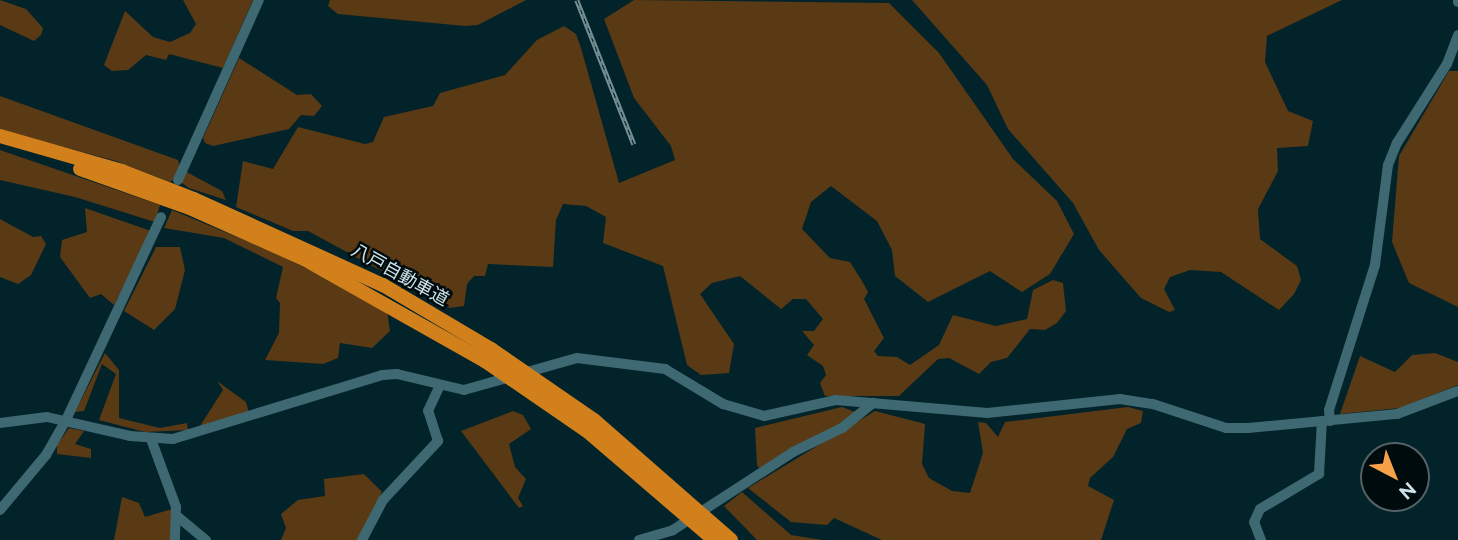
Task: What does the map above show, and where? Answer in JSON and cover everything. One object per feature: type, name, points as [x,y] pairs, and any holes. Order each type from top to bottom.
[{"type":"highway","name":"八戸自動車道","points":[[0,136],[122,171],[194,199],[383,285],[491,349],[594,420],[731,540]]},
{"type":"highway","name":"八戸自動車道","points":[[0,145],[190,208],[362,290],[533,392],[648,480],[714,540]]},
{"type":"street","points":[[178,180],[259,0]]},
{"type":"street","points":[[1261,540],[1254,522],[1260,509],[1319,474],[1326,421],[1375,265],[1388,165],[1447,64],[1458,35]]},
{"type":"street","points":[[0,510],[46,455],[66,420],[161,217]]},
{"type":"street","points":[[0,423],[26,417],[66,420],[151,439],[197,435],[382,375],[464,390],[499,383],[538,368],[577,358],[665,369],[723,404],[754,415],[779,415],[836,400],[986,413],[1120,399],[1153,404],[1226,428],[1397,414],[1458,391]]},
{"type":"street","points":[[362,540],[383,500],[438,441],[428,411],[440,385]]},
{"type":"street","points":[[639,540],[673,530],[812,441],[842,428],[873,403]]},
{"type":"street","points":[[151,439],[177,516],[175,540]]},
{"type":"street","points":[[177,516],[206,540]]},
{"type":"shaded area","points":[[0,0],[26,9],[43,28],[41,35],[34,41],[0,25]]},
{"type":"shaded area","points":[[183,0],[253,0],[223,68],[169,54],[166,60],[146,55],[128,70],[112,71],[104,65],[125,11],[153,37],[170,42],[190,33],[196,24]]},
{"type":"shaded area","points":[[330,0],[526,0],[478,25],[465,26],[338,14],[328,6]]},
{"type":"shaded area","points":[[634,0],[889,3],[939,53],[1013,159],[1057,201],[1074,234],[1050,274],[1022,292],[990,271],[928,302],[895,276],[892,250],[877,221],[831,186],[811,202],[802,229],[830,258],[850,262],[862,281],[868,292],[864,299],[884,338],[874,351],[878,356],[897,357],[910,365],[939,345],[953,315],[996,326],[1027,319],[1033,290],[1053,280],[1063,283],[1066,311],[1057,323],[1045,330],[1030,329],[1007,358],[991,362],[979,374],[949,358],[938,359],[899,396],[825,396],[820,383],[826,375],[823,366],[807,355],[814,345],[802,331],[814,331],[823,319],[806,299],[793,299],[781,309],[740,276],[712,283],[700,294],[734,344],[729,373],[701,375],[687,365],[663,266],[603,243],[606,217],[586,206],[563,204],[556,220],[553,267],[488,264],[485,276],[474,276],[467,284],[464,306],[450,308],[308,231],[293,231],[236,207],[243,161],[273,169],[298,127],[365,144],[373,142],[384,117],[433,106],[440,93],[505,75],[537,40],[564,26],[576,34],[581,48],[619,183],[675,160],[671,146],[634,98],[604,19]]},
{"type":"shaded area","points":[[912,0],[1342,0],[1267,36],[1265,62],[1288,111],[1313,121],[1308,146],[1277,148],[1278,171],[1258,209],[1260,239],[1297,266],[1301,280],[1294,294],[1279,310],[1221,272],[1190,270],[1170,277],[1164,289],[1175,310],[1169,312],[1141,298],[1099,250],[1073,203],[1008,129],[987,85]]},
{"type":"shaded area","points":[[239,58],[297,95],[311,94],[322,106],[314,116],[301,115],[289,129],[213,146],[205,143],[203,138]]},
{"type":"shaded area","points":[[1449,71],[1458,71],[1458,307],[1409,283],[1392,242],[1399,156]]},
{"type":"shaded area","points":[[0,96],[178,160],[181,169],[222,191],[226,200],[189,188],[175,178],[170,182],[116,161],[0,130]]},
{"type":"shaded area","points":[[0,150],[160,205],[155,222],[75,197],[0,180]]},
{"type":"shaded area","points":[[85,208],[151,231],[114,305],[101,294],[90,298],[60,257],[62,240],[87,232]]},
{"type":"shaded area","points":[[172,210],[273,252],[362,296],[387,311],[390,331],[372,348],[340,343],[338,358],[323,364],[265,360],[279,333],[280,303],[276,298],[283,267],[224,238],[164,228]]},
{"type":"shaded area","points":[[0,219],[33,237],[41,236],[46,244],[31,275],[18,284],[0,277]]},
{"type":"shaded area","points":[[156,247],[180,247],[185,270],[175,309],[154,330],[124,311]]},
{"type":"shaded area","points":[[105,353],[119,370],[119,418],[160,428],[187,423],[188,430],[145,432],[99,420],[116,374],[102,364],[84,411],[75,412]]},
{"type":"shaded area","points":[[1435,353],[1458,362],[1458,385],[1400,408],[1340,414],[1360,356],[1395,372],[1412,355]]},
{"type":"shaded area","points":[[217,381],[246,402],[249,413],[200,426],[223,390]]},
{"type":"shaded area","points":[[842,407],[855,412],[842,425],[759,468],[755,428]]},
{"type":"shaded area","points":[[1128,407],[1143,411],[1141,423],[1127,429],[1113,457],[1090,478],[1088,486],[1114,500],[1101,540],[882,540],[834,518],[827,525],[791,522],[748,488],[875,411],[925,424],[922,464],[929,478],[952,491],[970,493],[983,453],[978,422],[986,423],[998,437],[1005,422]]},
{"type":"shaded area","points":[[513,411],[523,415],[531,429],[509,444],[515,467],[526,479],[518,498],[523,506],[519,508],[461,431]]},
{"type":"shaded area","points":[[69,428],[84,431],[75,444],[91,449],[91,458],[57,454],[57,445]]},
{"type":"shaded area","points":[[364,474],[382,492],[357,540],[281,540],[286,528],[281,514],[298,500],[325,496],[324,479]]},
{"type":"shaded area","points":[[742,492],[791,535],[822,540],[757,540],[724,506]]},
{"type":"shaded area","points":[[122,497],[139,503],[145,517],[172,509],[170,540],[114,540]]},
{"type":"railway","points":[[577,0],[634,144]]}]
